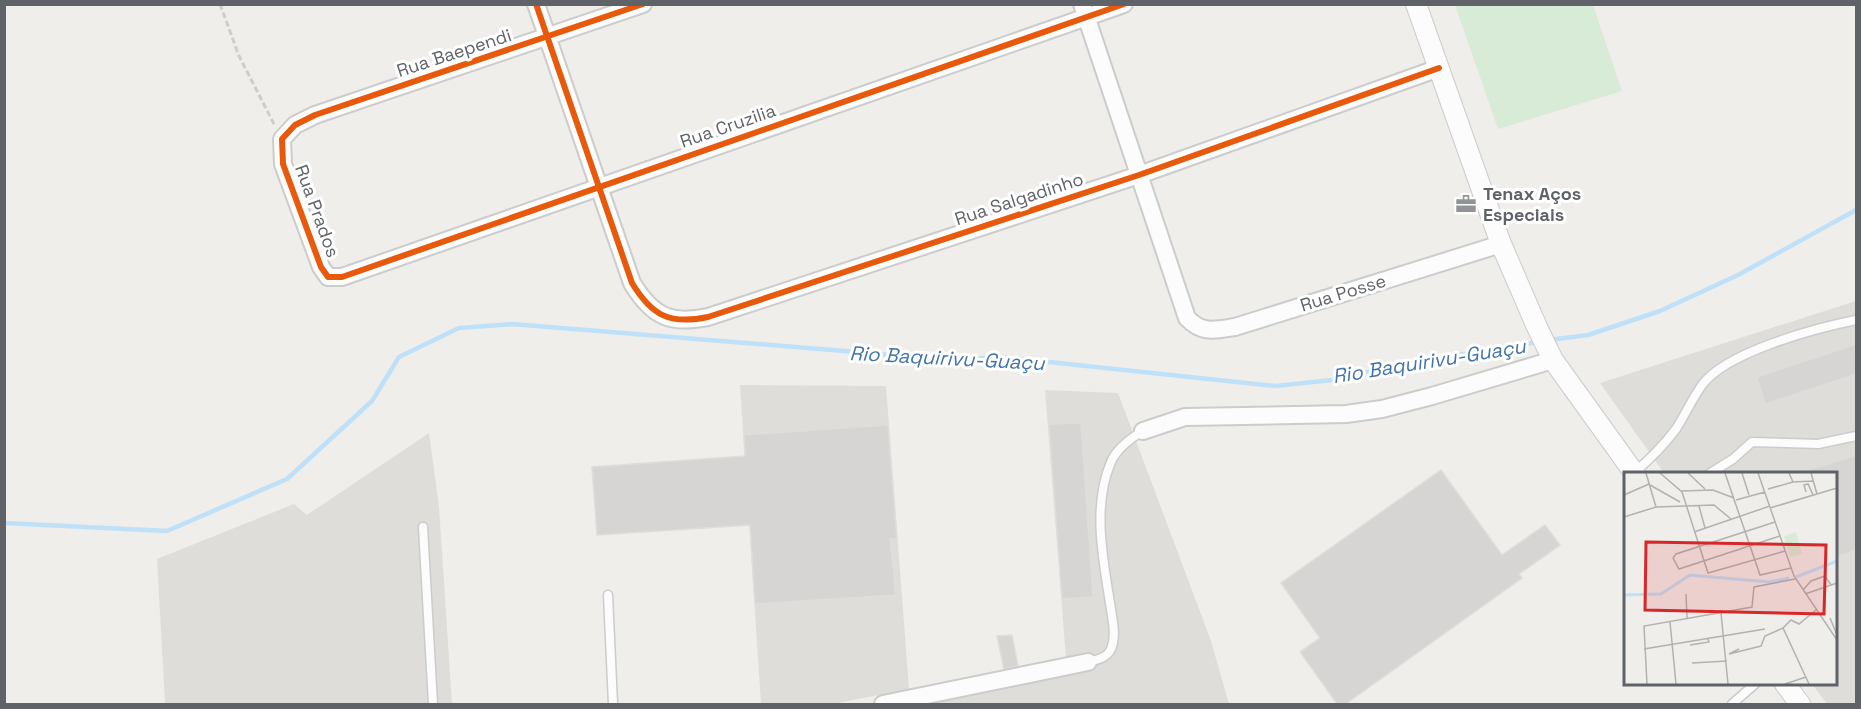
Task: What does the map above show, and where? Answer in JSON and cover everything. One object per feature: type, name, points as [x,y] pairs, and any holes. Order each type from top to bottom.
[{"type":"street","name":"Rua Salgadinho","points":[[536,4],[632,283],[641,299],[650,308],[676,320],[691,320],[708,316],[1139,175],[1438,68]]},
{"type":"street","name":"Rua Baependi","points":[[282,139],[295,124],[315,115],[643,4]]},
{"type":"street","name":"Rua Cruzilia","points":[[342,277],[1084,11],[1124,4]]},
{"type":"street","points":[[1416,4],[1501,244],[1538,329],[1552,358],[1634,472]]},
{"type":"street","points":[[1084,11],[1139,175]]},
{"type":"street","name":"Rua Prados","points":[[282,139],[283,164],[321,267],[328,277],[342,277]]},
{"type":"street","name":"Rua Posse","points":[[1139,175],[1187,318],[1195,326],[1204,329],[1236,327],[1501,244]]},
{"type":"street","points":[[1143,430],[1185,417],[1346,414],[1382,409],[1432,396],[1552,358]]},
{"type":"street","points":[[883,705],[1088,662]]},
{"type":"street","points":[[1786,685],[1800,705]]},
{"type":"lane","points":[[1636,472],[1663,446],[1676,429],[1702,384],[1717,369],[1734,358],[1785,339],[1857,320]]},
{"type":"lane","points":[[1088,662],[1103,658],[1110,651],[1114,632],[1100,534],[1102,498],[1111,461],[1127,441],[1143,430]]},
{"type":"lane","points":[[1714,472],[1752,442],[1818,444],[1857,436]]},
{"type":"lane","points":[[423,527],[433,705]]},
{"type":"lane","points":[[608,595],[613,705]]},
{"type":"lane","points":[[1732,705],[1754,685]]},
{"type":"path","points":[[220,4],[239,56],[282,139]]},
{"type":"shaded area","points":[[1856,301],[1856,704],[1827,704],[1813,685],[1837,685],[1837,472],[1663,472],[1600,383]]},
{"type":"shaded area","points":[[740,385],[886,386],[909,689],[833,704],[761,704]]},
{"type":"shaded area","points":[[1045,390],[1118,393],[1211,641],[1229,704],[927,704],[1003,689],[1000,671],[1066,658]]},
{"type":"shaded area","points":[[429,433],[439,507],[452,704],[165,704],[157,559],[294,504],[307,515]]},
{"type":"green space","points":[[1455,5],[1593,5],[1622,91],[1498,129]]},
{"type":"building","points":[[1857,344],[1857,374],[1765,404],[1757,377]]},
{"type":"building","points":[[1081,423],[1093,597],[1062,599],[1049,424]]},
{"type":"building","points":[[888,425],[897,539],[890,539],[896,595],[755,604],[750,525],[597,535],[592,467],[745,456],[744,435]]},
{"type":"building","points":[[1857,455],[1857,550],[1837,557],[1837,472],[1806,471]]},
{"type":"building","points":[[1441,470],[1502,555],[1545,525],[1560,545],[1519,574],[1522,578],[1344,705],[1338,705],[1300,652],[1320,638],[1281,583]]},
{"type":"building","points":[[1012,635],[1018,666],[1004,669],[997,636]]},
{"type":"waterway","name":"Rio Baquirivu-Guaçu","points":[[1549,340],[1588,335],[1660,311],[1738,275],[1856,210]]},
{"type":"waterway","name":"Rio Baquirivu-Guaçu","points":[[4,523],[167,531],[287,479],[372,401],[399,357],[459,328],[512,324],[881,354],[929,361],[1002,357],[1275,386],[1332,380],[1402,364],[1538,342]]},
{"type":"cycle path","points":[[536,4],[632,283],[639,294],[655,310],[663,315],[683,320],[708,317],[1139,175],[1439,68]]},
{"type":"cycle path","points":[[643,4],[315,115],[295,125],[282,139],[283,164],[321,267],[328,277],[342,277],[1124,4]]},
{"type":"place","name":"Tenax Aços Especiais","points":[[1466,204]]}]
